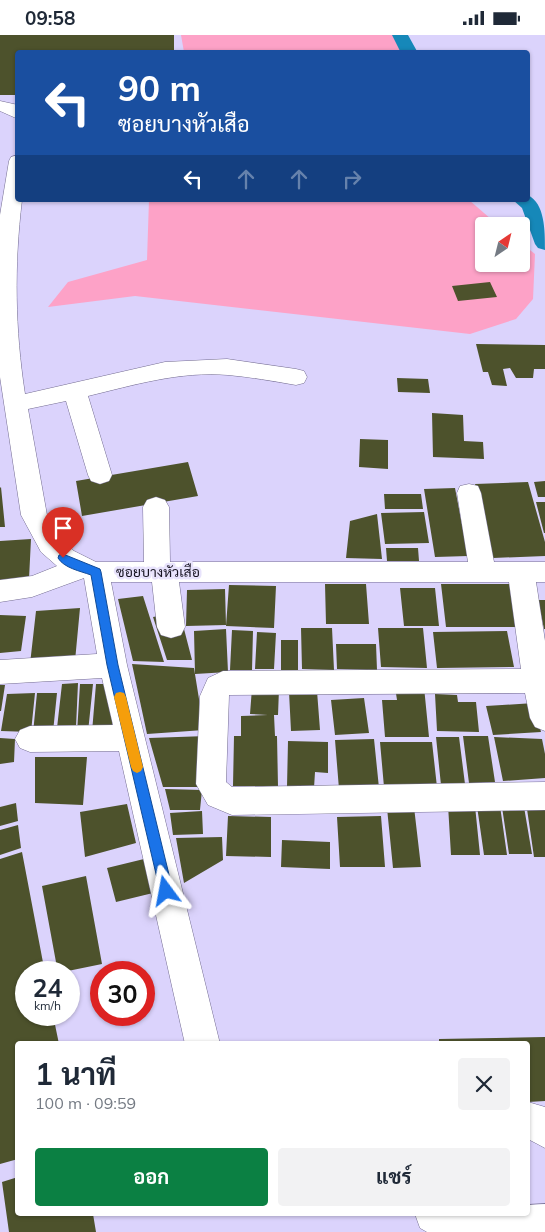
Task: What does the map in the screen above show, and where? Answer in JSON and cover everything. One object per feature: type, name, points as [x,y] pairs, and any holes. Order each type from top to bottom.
[{"type":"street","points":[[0,106],[15,112]]},
{"type":"street","points":[[15,185],[5,265],[5,315],[10,390],[34,515],[40,533],[63,558],[88,569]]},
{"type":"street","points":[[10,390],[75,391],[165,370],[199,367],[227,367],[296,377]]},
{"type":"street","points":[[75,391],[100,475]]},
{"type":"street","points":[[469,493],[483,572]]},
{"type":"street","points":[[156,507],[161,573],[171,627]]},
{"type":"street","points":[[0,591],[18,590],[56,581],[88,569]]},
{"type":"street","points":[[88,569],[202,1041]]},
{"type":"street","name":"ซอยบางหัวเสือ","points":[[88,569],[161,573],[533,572]]},
{"type":"street","points":[[533,572],[537,681],[545,718]]},
{"type":"street","points":[[0,672],[112,665]]},
{"type":"street","points":[[537,681],[223,683],[218,687],[214,696],[211,784],[215,793],[222,798],[232,801],[545,796]]},
{"type":"street","points":[[30,739],[130,738]]},
{"type":"street","points":[[530,1120],[535,1121],[545,1130]]},
{"type":"street","points":[[435,1216],[447,1226],[464,1230],[545,1225]]},
{"type":"shaded area","points":[[181,35],[405,35],[410,50],[184,50]]},
{"type":"shaded area","points":[[149,202],[471,202],[489,217],[475,217],[475,273],[530,273],[530,250],[535,254],[533,299],[516,319],[470,334],[135,296],[48,307],[68,282],[147,260]]},
{"type":"building","points":[[0,35],[174,35],[174,50],[15,50],[15,95],[0,95]]},
{"type":"building","points":[[490,282],[497,297],[458,301],[452,286]]},
{"type":"building","points":[[476,344],[545,345],[545,369],[534,369],[533,378],[516,378],[510,368],[503,369],[507,386],[492,385],[488,372],[483,372]]},
{"type":"building","points":[[397,378],[428,379],[430,393],[398,392]]},
{"type":"building","points":[[432,413],[463,415],[464,441],[483,442],[484,459],[433,457]]},
{"type":"building","points":[[360,439],[388,440],[388,469],[359,467]]},
{"type":"building","points":[[188,462],[198,496],[82,516],[76,481]]},
{"type":"building","points":[[545,481],[545,497],[538,497],[534,482]]},
{"type":"building","points":[[528,482],[545,542],[545,556],[493,558],[475,484]]},
{"type":"building","points":[[1,487],[5,527],[0,527]]},
{"type":"building","points":[[455,488],[468,556],[435,557],[424,489]]},
{"type":"building","points":[[384,494],[421,494],[423,509],[385,509]]},
{"type":"building","points":[[536,502],[545,502],[545,533],[544,533]]},
{"type":"building","points":[[424,512],[429,543],[385,544],[381,513]]},
{"type":"building","points":[[377,514],[382,559],[346,558],[350,521]]},
{"type":"building","points":[[31,539],[29,579],[0,581],[0,541]]},
{"type":"building","points":[[386,548],[418,548],[419,561],[387,561]]},
{"type":"building","points":[[325,584],[366,584],[369,624],[326,624]]},
{"type":"building","points":[[441,584],[510,584],[517,627],[446,627]]},
{"type":"building","points":[[229,585],[276,586],[274,628],[226,626]]},
{"type":"building","points":[[400,588],[435,588],[439,626],[404,626]]},
{"type":"building","points":[[225,589],[226,625],[186,626],[187,590]]},
{"type":"building","points":[[143,596],[164,662],[133,661],[118,599]]},
{"type":"building","points":[[538,600],[545,600],[545,629],[544,629]]},
{"type":"building","points":[[80,608],[75,661],[30,664],[36,611]]},
{"type":"building","points":[[0,615],[26,616],[21,651],[0,653]]},
{"type":"building","points":[[164,615],[184,629],[192,660],[167,660],[153,617]]},
{"type":"building","points":[[301,628],[332,628],[334,670],[302,669]]},
{"type":"building","points":[[378,628],[423,628],[427,668],[381,667]]},
{"type":"building","points":[[226,629],[228,672],[195,674],[194,631]]},
{"type":"building","points":[[232,630],[253,631],[252,670],[230,670]]},
{"type":"building","points":[[507,631],[514,667],[437,668],[433,632]]},
{"type":"building","points":[[257,632],[276,633],[274,669],[255,669]]},
{"type":"building","points":[[281,640],[298,640],[298,670],[281,670]]},
{"type":"building","points":[[336,644],[376,644],[377,670],[337,669]]},
{"type":"building","points":[[132,664],[194,668],[204,730],[147,734]]},
{"type":"building","points":[[78,683],[76,727],[57,728],[62,684]]},
{"type":"building","points":[[80,684],[93,684],[88,732],[77,733]]},
{"type":"building","points":[[96,684],[114,684],[112,729],[92,732]]},
{"type":"building","points":[[0,685],[5,685],[1,711],[0,711]]},
{"type":"building","points":[[395,687],[424,687],[429,737],[385,737],[382,700],[397,700]]},
{"type":"building","points":[[252,688],[279,689],[278,715],[274,715],[275,736],[277,736],[278,786],[233,786],[234,736],[241,736],[241,716],[268,715],[250,714]]},
{"type":"building","points":[[317,691],[320,730],[291,731],[289,692]]},
{"type":"building","points":[[35,693],[31,732],[1,731],[7,694]]},
{"type":"building","points":[[37,693],[57,693],[53,732],[33,733]]},
{"type":"building","points":[[435,694],[457,695],[458,702],[476,702],[479,732],[437,731]]},
{"type":"building","points":[[364,698],[369,733],[335,735],[331,700]]},
{"type":"building","points":[[534,703],[541,732],[493,735],[486,706]]},
{"type":"building","points":[[207,736],[202,787],[163,787],[149,738]]},
{"type":"building","points":[[463,736],[488,736],[495,782],[469,783]]},
{"type":"building","points":[[436,737],[459,737],[465,784],[441,785]]},
{"type":"building","points":[[494,737],[542,739],[545,754],[545,778],[503,781]]},
{"type":"building","points":[[0,738],[15,739],[14,762],[0,764]]},
{"type":"building","points":[[374,739],[379,788],[339,789],[335,740]]},
{"type":"building","points":[[288,741],[328,742],[328,773],[315,772],[314,788],[287,787]]},
{"type":"building","points":[[380,742],[432,742],[437,787],[384,787]]},
{"type":"building","points":[[35,757],[87,757],[83,805],[35,803]]},
{"type":"building","points":[[165,789],[202,790],[200,810],[170,810]]},
{"type":"building","points":[[16,803],[18,821],[0,826],[0,807]]},
{"type":"building","points":[[127,804],[136,843],[85,857],[80,812]]},
{"type":"building","points":[[448,805],[475,806],[480,855],[451,855]]},
{"type":"building","points":[[477,806],[500,806],[507,855],[484,855]]},
{"type":"building","points":[[414,807],[421,867],[393,868],[387,808]]},
{"type":"building","points":[[502,807],[524,807],[532,854],[509,854]]},
{"type":"building","points":[[527,809],[545,809],[545,857],[534,857]]},
{"type":"building","points":[[202,811],[203,834],[173,835],[170,813]]},
{"type":"building","points":[[228,816],[271,817],[271,857],[226,856]]},
{"type":"building","points":[[381,816],[385,867],[340,867],[337,817]]},
{"type":"building","points":[[18,825],[21,848],[0,855],[0,830]]},
{"type":"building","points":[[222,837],[223,860],[184,883],[176,838]]},
{"type":"building","points":[[282,840],[330,842],[330,869],[281,867]]},
{"type":"building","points":[[22,852],[43,961],[15,961],[15,1026],[55,1026],[58,1041],[15,1041],[15,1160],[0,1164],[0,859]]},
{"type":"building","points":[[144,859],[153,893],[116,902],[107,868]]},
{"type":"building","points":[[86,876],[101,961],[90,961],[90,966],[80,968],[80,961],[56,961],[42,886]]},
{"type":"building","points":[[545,1037],[545,1101],[530,1102],[530,1041],[439,1041],[439,1039]]},
{"type":"building","points":[[15,1178],[15,1216],[93,1216],[96,1232],[9,1232],[2,1182]]},
{"type":"waterway","points":[[400,35],[408,50]]},
{"type":"waterway","points":[[526,202],[531,205],[545,244]]},
{"type":"slow traffic","points":[[120,697],[137,767]]},
{"type":"route","points":[[63,558],[80,567],[96,572],[112,665],[166,891]]}]
